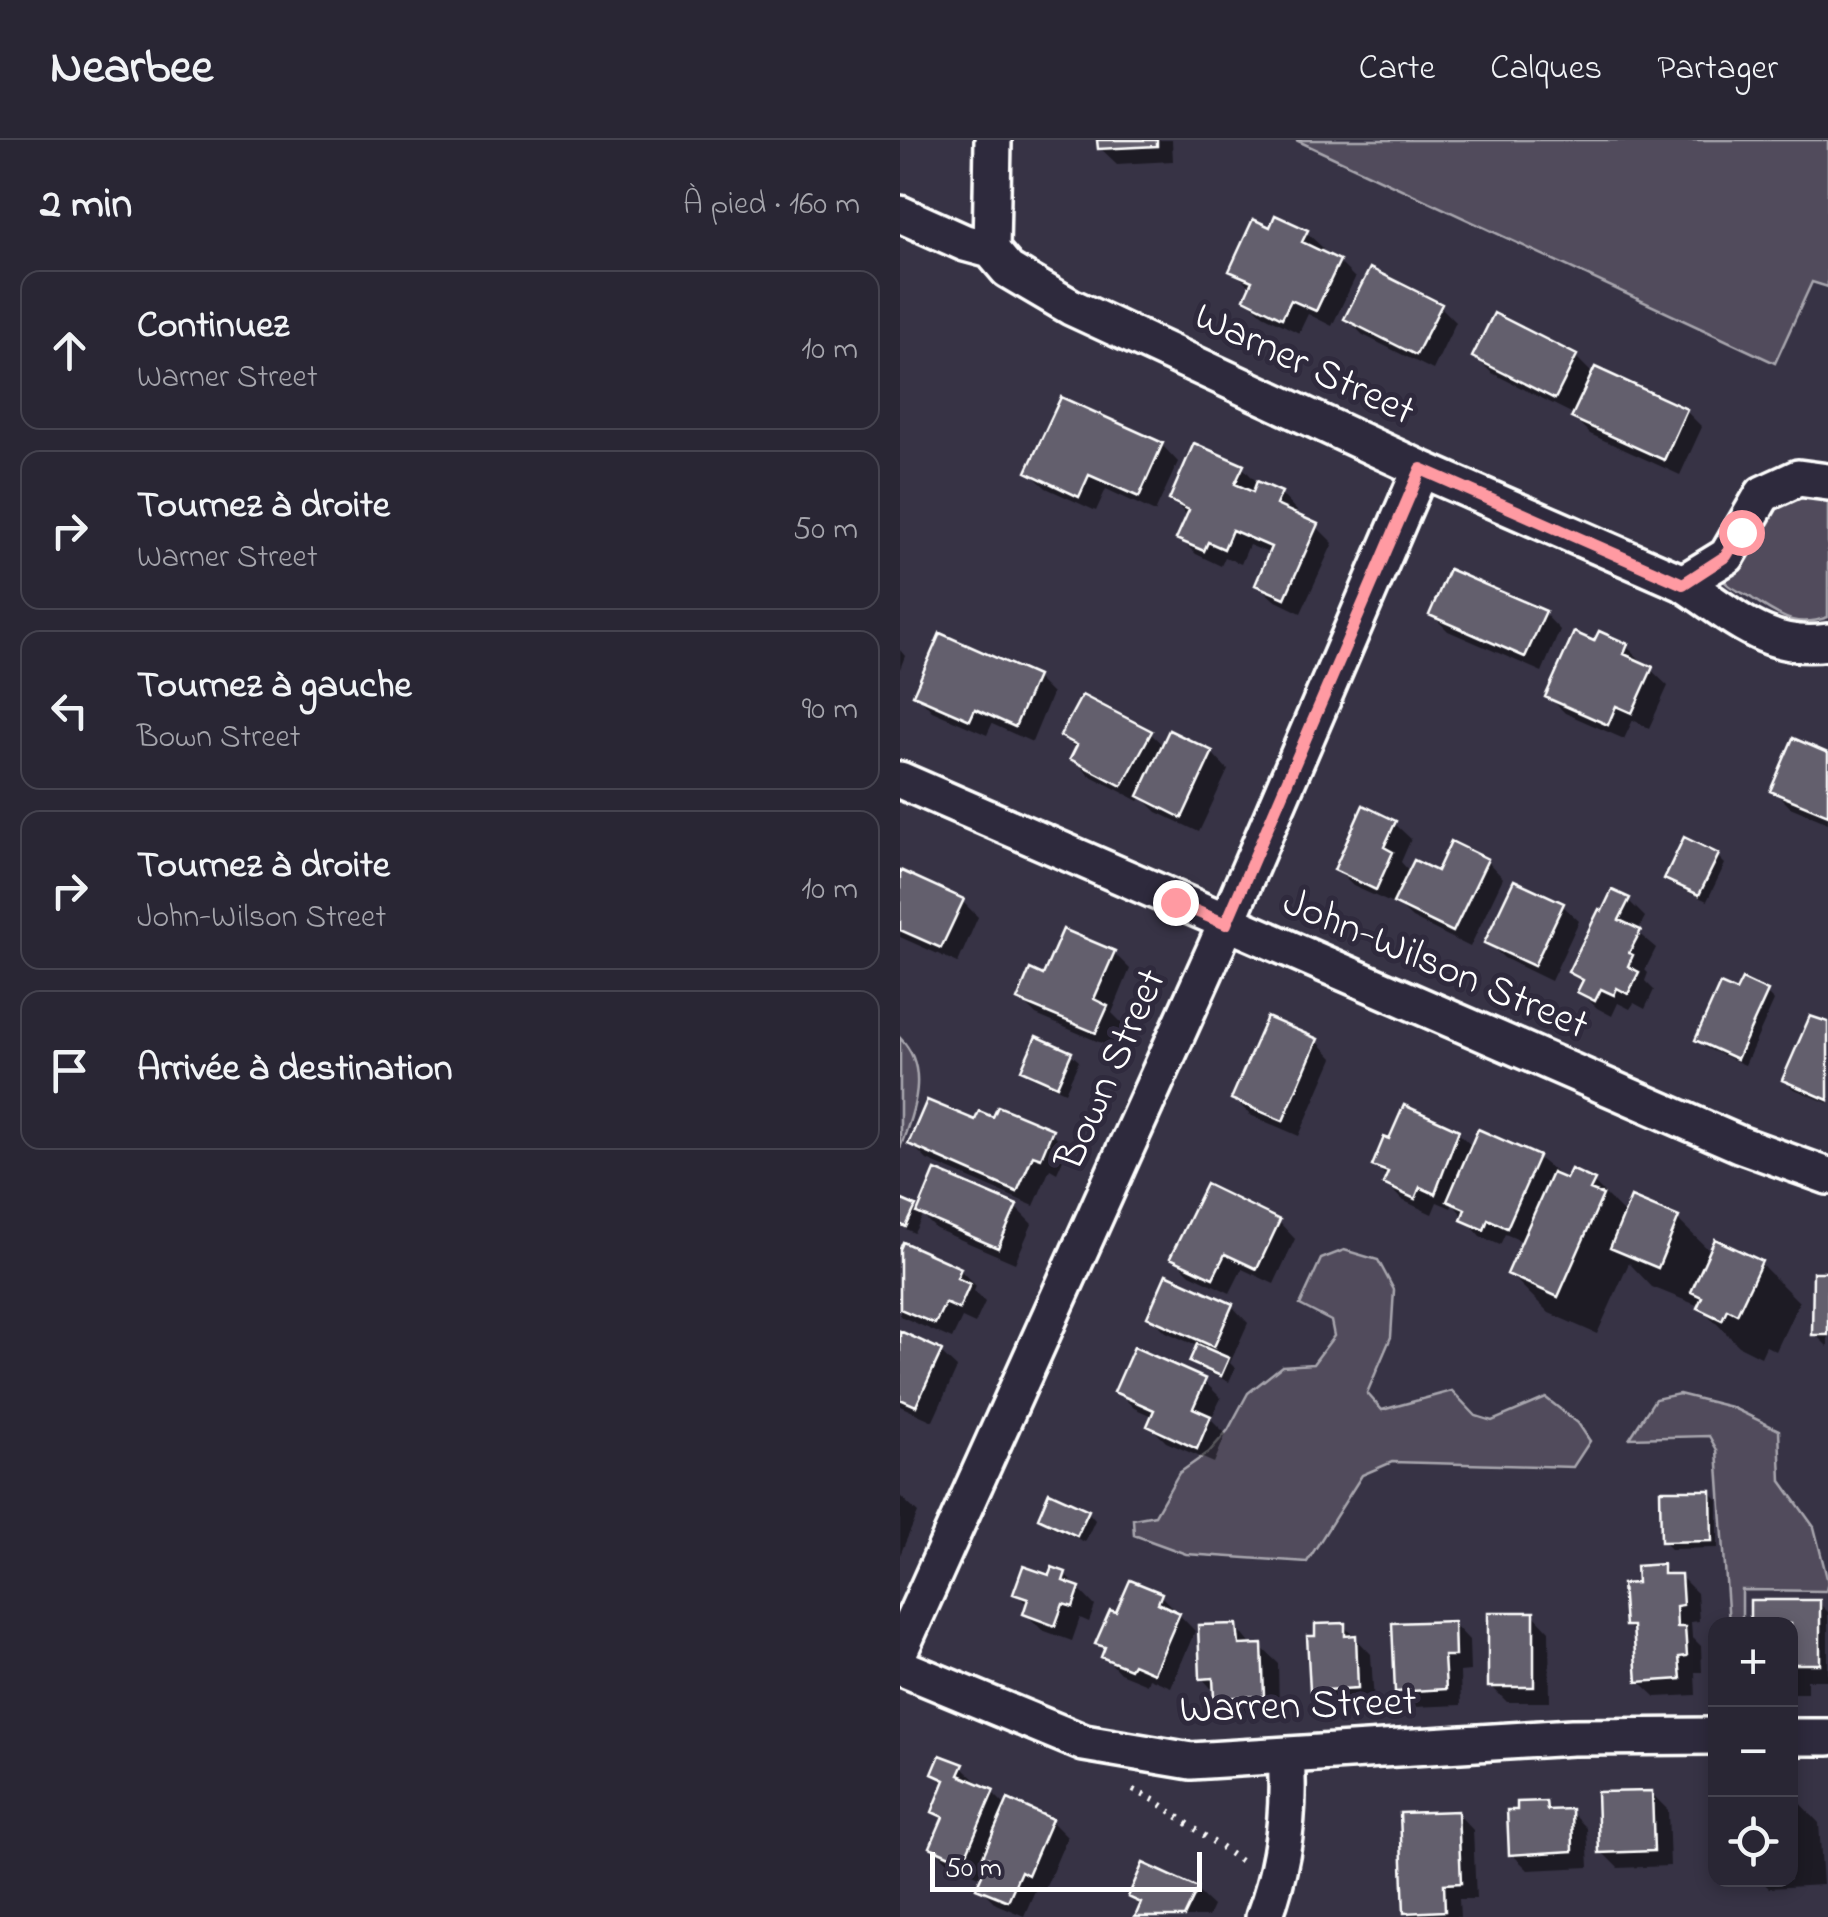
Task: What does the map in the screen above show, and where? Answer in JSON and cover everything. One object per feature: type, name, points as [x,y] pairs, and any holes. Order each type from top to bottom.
[{"type":"street","points":[[992,250],[993,140]]},
{"type":"street","name":"Warner Street","points":[[900,214],[965,243],[992,250],[1008,270],[1071,307],[1421,469],[1683,584],[1778,642],[1805,646],[1828,642]]},
{"type":"street","name":"Bown Street","points":[[900,1650],[1226,924],[1421,469]]},
{"type":"street","points":[[1683,584],[1726,556],[1764,494],[1798,478],[1828,482]]},
{"type":"street","name":"John-Wilson Street","points":[[900,780],[1739,1144],[1828,1176]]},
{"type":"street","name":"Warren Street","points":[[900,1667],[1109,1749],[1191,1761],[1572,1737],[1708,1736]]},
{"type":"street","points":[[1798,1737],[1828,1737]]},
{"type":"street","points":[[1268,1904],[1286,1825],[1286,1756]]},
{"type":"path","points":[[1128,1787],[1156,1801],[1250,1868],[1268,1904]]},
{"type":"shaded area","points":[[1296,140],[1828,140],[1828,287],[1812,282],[1775,363]]},
{"type":"shaded area","points":[[1805,495],[1828,501],[1828,617],[1806,622],[1780,615],[1725,582],[1744,561],[1766,516],[1781,503]]},
{"type":"shaded area","points":[[900,1038],[915,1063],[917,1077],[914,1106],[900,1148]]},
{"type":"shaded area","points":[[1344,1250],[1378,1260],[1394,1290],[1391,1337],[1367,1393],[1382,1410],[1452,1391],[1476,1416],[1492,1421],[1546,1398],[1578,1423],[1590,1441],[1573,1467],[1392,1462],[1362,1475],[1307,1562],[1186,1554],[1134,1535],[1133,1519],[1155,1515],[1179,1473],[1209,1452],[1228,1430],[1248,1393],[1282,1366],[1313,1364],[1334,1336],[1331,1321],[1300,1305],[1321,1259]]},
{"type":"shaded area","points":[[1679,1394],[1731,1407],[1779,1430],[1781,1481],[1814,1527],[1828,1582],[1826,1591],[1742,1590],[1742,1617],[1729,1617],[1717,1450],[1709,1436],[1630,1438],[1655,1399]]},
{"type":"building","points":[[1097,140],[1157,140],[1157,146],[1098,149]]},
{"type":"building","points":[[1275,215],[1308,230],[1302,242],[1340,260],[1316,311],[1291,300],[1282,318],[1244,299],[1252,281],[1229,271],[1253,219],[1270,227]]},
{"type":"building","points":[[1370,268],[1442,304],[1416,355],[1344,319]]},
{"type":"building","points":[[1494,313],[1577,355],[1555,399],[1472,357]]},
{"type":"building","points":[[1595,367],[1687,409],[1664,460],[1571,418]]},
{"type":"building","points":[[1061,397],[1163,443],[1139,497],[1089,475],[1079,497],[1026,472]]},
{"type":"building","points":[[1194,443],[1244,465],[1235,484],[1253,492],[1257,481],[1282,492],[1276,505],[1318,524],[1285,598],[1255,585],[1271,547],[1232,530],[1224,549],[1208,542],[1204,551],[1176,539],[1189,510],[1169,500]]},
{"type":"building","points":[[1449,569],[1546,611],[1525,657],[1429,615]]},
{"type":"building","points":[[1599,631],[1628,644],[1624,654],[1653,667],[1632,713],[1616,706],[1608,725],[1545,697],[1574,632],[1594,641]]},
{"type":"building","points":[[940,633],[1037,676],[1015,727],[975,709],[970,720],[913,695]]},
{"type":"building","points":[[1082,695],[1152,731],[1122,786],[1070,759],[1077,745],[1060,736]]},
{"type":"building","points":[[1169,730],[1213,751],[1182,818],[1138,796]]},
{"type":"building","points":[[1793,738],[1828,753],[1828,815],[1770,791]]},
{"type":"building","points":[[1363,805],[1396,821],[1384,847],[1393,852],[1376,890],[1334,870]]},
{"type":"building","points":[[1684,837],[1719,854],[1699,895],[1664,879]]},
{"type":"building","points":[[1451,841],[1488,859],[1453,932],[1393,903],[1414,860],[1437,871]]},
{"type":"building","points":[[900,870],[964,899],[941,948],[900,930]]},
{"type":"building","points":[[1514,880],[1564,903],[1534,966],[1484,943]]},
{"type":"building","points":[[1612,890],[1630,898],[1619,920],[1641,930],[1629,953],[1633,955],[1628,966],[1639,972],[1628,994],[1617,988],[1614,995],[1601,989],[1595,1001],[1577,992],[1583,980],[1568,972]]},
{"type":"building","points":[[1063,929],[1115,951],[1094,999],[1108,1006],[1096,1033],[1017,1000],[1030,969],[1043,975]]},
{"type":"building","points":[[1742,979],[1768,991],[1737,1059],[1695,1040],[1720,984],[1736,991]]},
{"type":"building","points":[[1810,1016],[1828,1022],[1828,1100],[1782,1080]]},
{"type":"building","points":[[1267,1017],[1318,1039],[1283,1121],[1231,1099]]},
{"type":"building","points":[[1036,1036],[1072,1052],[1057,1086],[1021,1070]]},
{"type":"building","points":[[927,1100],[975,1120],[979,1111],[993,1117],[998,1106],[1053,1129],[1041,1158],[1033,1155],[1017,1192],[908,1144]]},
{"type":"building","points":[[1404,1105],[1459,1130],[1435,1194],[1420,1187],[1415,1199],[1383,1184],[1388,1172],[1372,1166]]},
{"type":"building","points":[[1478,1129],[1539,1156],[1507,1228],[1488,1219],[1484,1230],[1461,1220],[1465,1209],[1447,1201]]},
{"type":"building","points":[[1571,1169],[1595,1180],[1590,1190],[1603,1195],[1558,1297],[1507,1274],[1552,1173],[1566,1179]]},
{"type":"building","points":[[935,1170],[1017,1205],[998,1248],[917,1213]]},
{"type":"building","points":[[1206,1184],[1280,1220],[1257,1269],[1225,1254],[1213,1278],[1170,1258]]},
{"type":"building","points":[[1631,1197],[1679,1217],[1658,1268],[1610,1248]]},
{"type":"building","points":[[900,1199],[916,1206],[906,1227],[900,1224]]},
{"type":"building","points":[[1715,1239],[1762,1261],[1737,1314],[1727,1309],[1722,1320],[1697,1308],[1702,1297],[1691,1292]]},
{"type":"building","points":[[903,1242],[961,1268],[957,1278],[970,1284],[959,1309],[945,1303],[935,1324],[900,1309]]},
{"type":"building","points":[[1813,1272],[1828,1272],[1828,1335],[1812,1335]]},
{"type":"building","points":[[1166,1274],[1233,1304],[1214,1347],[1147,1317]]},
{"type":"building","points":[[900,1331],[942,1350],[916,1406],[900,1399]]},
{"type":"building","points":[[1197,1344],[1229,1358],[1221,1376],[1189,1362]]},
{"type":"building","points":[[1134,1347],[1206,1379],[1193,1408],[1211,1416],[1197,1449],[1147,1426],[1154,1410],[1114,1392]]},
{"type":"building","points":[[1660,1490],[1711,1490],[1712,1541],[1661,1542]]},
{"type":"building","points":[[1049,1492],[1089,1510],[1077,1536],[1038,1518]]},
{"type":"building","points":[[1663,1564],[1663,1574],[1681,1574],[1683,1605],[1676,1606],[1677,1627],[1685,1627],[1687,1656],[1679,1657],[1681,1679],[1637,1682],[1633,1626],[1625,1626],[1622,1584],[1637,1583],[1636,1566]]},
{"type":"building","points":[[1023,1566],[1049,1575],[1052,1567],[1066,1572],[1063,1581],[1080,1587],[1073,1607],[1063,1604],[1055,1626],[1023,1614],[1028,1599],[1013,1594]]},
{"type":"building","points":[[1130,1580],[1162,1593],[1158,1603],[1180,1613],[1154,1673],[1133,1664],[1130,1669],[1101,1657],[1105,1647],[1095,1644],[1110,1610],[1116,1612]]},
{"type":"building","points":[[1750,1600],[1820,1600],[1820,1664],[1798,1664],[1798,1617],[1750,1617]]},
{"type":"building","points":[[1488,1612],[1534,1612],[1534,1687],[1488,1687]]},
{"type":"building","points":[[1454,1621],[1455,1656],[1444,1656],[1446,1689],[1395,1692],[1392,1623]]},
{"type":"building","points":[[1345,1623],[1345,1636],[1356,1635],[1358,1688],[1310,1691],[1307,1636],[1315,1636],[1315,1624]]},
{"type":"building","points":[[1237,1624],[1239,1645],[1262,1644],[1264,1696],[1214,1698],[1213,1678],[1200,1679],[1198,1625]]},
{"type":"building","points":[[940,1755],[964,1764],[959,1775],[994,1790],[963,1862],[930,1847],[943,1817],[932,1812],[945,1780],[932,1774]]},
{"type":"building","points":[[1652,1791],[1654,1851],[1599,1853],[1597,1792]]},
{"type":"building","points":[[1008,1799],[1052,1819],[1028,1875],[1021,1871],[1008,1901],[976,1888],[985,1868],[991,1871],[996,1861],[983,1856]]},
{"type":"building","points":[[1546,1801],[1547,1810],[1572,1809],[1573,1851],[1509,1855],[1507,1810],[1517,1810],[1517,1802]]},
{"type":"building","points":[[1458,1811],[1461,1883],[1444,1884],[1445,1911],[1404,1913],[1400,1813]]},
{"type":"building","points":[[1143,1863],[1198,1888],[1184,1917],[1135,1917],[1141,1903],[1128,1897]]},
{"type":"route","points":[[1175,902],[1226,924],[1421,469],[1683,584],[1714,567],[1734,548],[1741,532]]}]
